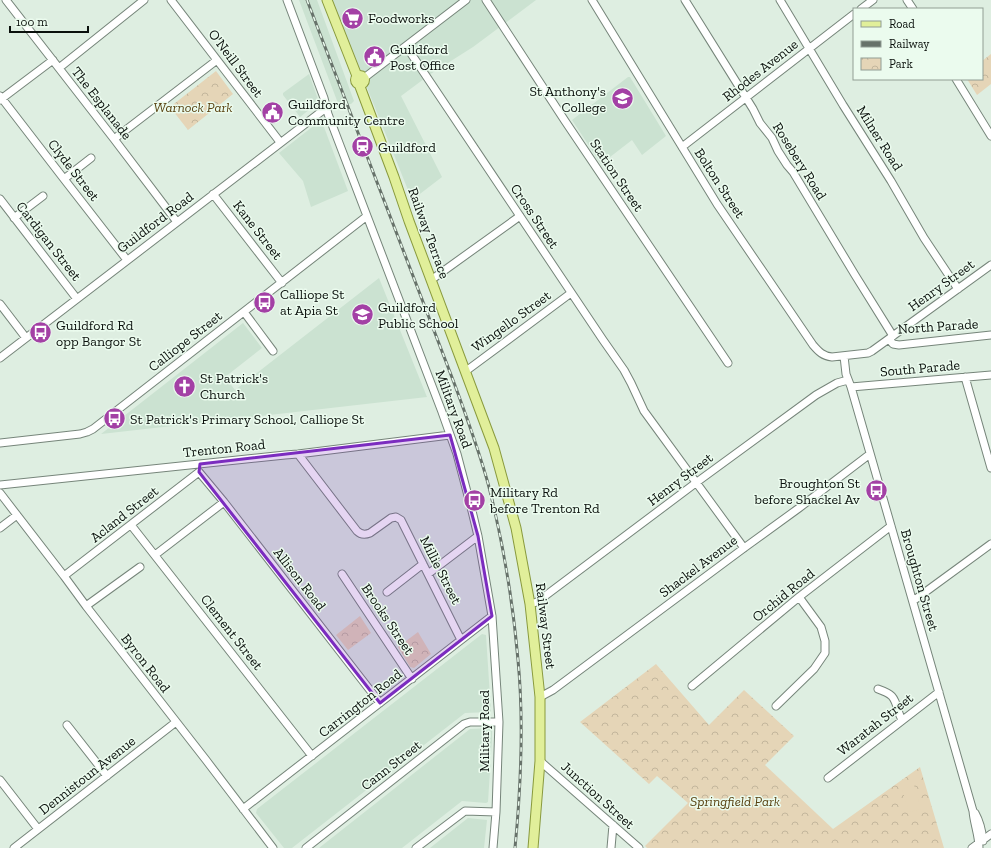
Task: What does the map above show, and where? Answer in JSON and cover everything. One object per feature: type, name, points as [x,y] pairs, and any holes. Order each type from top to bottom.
[{"type":"main road","name":"Railway Terrace","points":[[327,0],[360,79],[431,280],[482,414]]},
{"type":"main road","name":"Railway Street","points":[[482,414],[494,448],[516,528],[530,604],[540,697],[540,760],[533,848]]},
{"type":"street","name":"The Esplanade","points":[[6,0],[177,222]]},
{"type":"street","points":[[59,68],[144,0]]},
{"type":"street","name":"O'Neill Street","points":[[171,0],[280,142]]},
{"type":"street","name":"Military Road","points":[[288,0],[324,98],[328,114],[434,390],[459,461],[472,511],[478,536],[492,616],[499,722],[496,812],[493,848]]},
{"type":"street","points":[[360,79],[466,0]]},
{"type":"street","name":"Station Street","points":[[486,0],[565,121],[728,363]]},
{"type":"street","name":"Bolton Street","points":[[592,0],[717,204],[813,345],[820,353],[826,356],[844,356]]},
{"type":"street","name":"Rosebery Road","points":[[685,0],[753,109],[760,123],[772,138],[778,151],[793,172],[891,338]]},
{"type":"street","name":"Milner Road","points":[[780,0],[891,181],[924,238],[958,289]]},
{"type":"street","points":[[862,8],[873,0]]},
{"type":"street","name":"Rhodes Avenue","points":[[682,147],[853,15]]},
{"type":"street","name":"Cross Street","points":[[406,46],[632,382],[644,411],[744,548]]},
{"type":"street","points":[[1,98],[53,60]]},
{"type":"street","points":[[114,139],[217,60]]},
{"type":"street","points":[[957,80],[991,136]]},
{"type":"street","name":"Clyde Street","points":[[1,98],[127,260]]},
{"type":"street","name":"Guildford Road","points":[[0,358],[326,108]]},
{"type":"street","points":[[64,179],[91,158]]},
{"type":"street","name":"Kane Street","points":[[213,194],[282,283]]},
{"type":"street","points":[[14,218],[43,196]]},
{"type":"street","name":"Cardigan Street","points":[[0,199],[77,299]]},
{"type":"street","name":"Calliope Street","points":[[0,443],[80,434],[93,429],[367,216]]},
{"type":"street","points":[[431,280],[520,216]]},
{"type":"street","name":"Henry Street","points":[[844,356],[868,353],[872,351],[991,265]]},
{"type":"street","name":"Wingello Street","points":[[466,371],[572,293]]},
{"type":"street","points":[[0,304],[26,338]]},
{"type":"street","points":[[244,312],[273,351]]},
{"type":"street","name":"North Parade","points":[[891,338],[893,344],[899,345],[991,335]]},
{"type":"street","name":"Broughton Street","points":[[844,356],[848,377],[973,811],[979,820],[981,845]]},
{"type":"street","name":"South Parade","points":[[848,377],[965,377],[991,375]]},
{"type":"street","name":"Henry Street","points":[[530,604],[536,602],[816,395],[848,377]]},
{"type":"street","points":[[965,377],[991,468]]},
{"type":"street","name":"Trenton Road","points":[[0,485],[298,454],[450,435]]},
{"type":"street","name":"Millie Street","points":[[298,454],[360,534],[370,533],[387,520],[394,517],[398,518],[402,522],[461,640]]},
{"type":"street","name":"Shackel Avenue","points":[[540,697],[553,690],[870,454]]},
{"type":"street","points":[[199,472],[200,464]]},
{"type":"street","name":"Allison Road","points":[[199,472],[380,703]]},
{"type":"street","name":"Acland Street","points":[[64,576],[199,472]]},
{"type":"street","name":"Byron Road","points":[[0,493],[273,848]]},
{"type":"street","points":[[155,555],[224,502]]},
{"type":"street","points":[[0,528],[17,515]]},
{"type":"street","name":"Clement Street","points":[[131,525],[312,756]]},
{"type":"street","name":"Orchid Road","points":[[692,686],[799,597],[891,526]]},
{"type":"street","points":[[428,574],[478,536]]},
{"type":"street","points":[[913,602],[991,544]]},
{"type":"street","points":[[387,592],[423,564]]},
{"type":"street","points":[[86,606],[140,567]]},
{"type":"street","name":"Brooks Street","points":[[342,574],[412,679]]},
{"type":"street","points":[[776,706],[814,669],[825,653],[825,641],[821,627],[799,597]]},
{"type":"street","name":"Carrington Road","points":[[243,809],[492,616]]},
{"type":"street","points":[[878,689],[887,692],[893,697],[902,720]]},
{"type":"street","name":"Waratah Street","points":[[828,778],[939,692]]},
{"type":"street","name":"Dennistoun Avenue","points":[[14,848],[176,722]]},
{"type":"street","name":"Cann Street","points":[[306,848],[464,724],[470,722],[499,722]]},
{"type":"street","points":[[67,725],[107,776]]},
{"type":"street","name":"Junction Street","points":[[540,760],[639,848]]},
{"type":"street","points":[[0,780],[38,829]]},
{"type":"street","points":[[416,848],[464,811],[496,812]]},
{"type":"street","points":[[611,848],[613,825]]},
{"type":"street","points":[[972,848],[981,845],[991,834]]},
{"type":"highlighted area","points":[[450,435],[478,536],[492,616],[380,703],[199,472],[200,464]]},
{"type":"shaded area","points":[[299,0],[317,0],[354,101],[351,104],[339,106]]},
{"type":"shaded area","points":[[332,0],[536,0],[473,47],[432,73],[401,96],[442,177],[412,200]]},
{"type":"shaded area","points":[[309,74],[319,102],[300,117],[283,93]]},
{"type":"shaded area","name":"St Anthony's College","points":[[630,77],[666,136],[642,155],[632,140],[601,164],[572,120]]},
{"type":"shaded area","points":[[316,124],[324,127],[348,191],[311,207],[303,181],[279,153]]},
{"type":"shaded area","name":"Guildford Public School","points":[[379,278],[427,397],[101,434],[243,323],[262,348],[225,377],[235,390]]},
{"type":"shaded area","points":[[482,634],[486,635],[491,712],[465,713],[292,848],[284,848],[256,813],[257,809]]},
{"type":"shaded area","points":[[492,728],[488,802],[462,801],[402,848],[319,848],[470,729]]},
{"type":"shaded area","points":[[468,818],[487,820],[484,848],[430,848]]},
{"type":"green space","points":[[991,54],[991,84],[977,95],[968,80],[983,80],[983,60]]},
{"type":"green space","name":"Warnock Park","points":[[216,71],[233,94],[188,130],[170,107]]},
{"type":"green space","points":[[360,616],[371,633],[348,650],[336,635]]},
{"type":"green space","points":[[418,632],[431,654],[414,668],[410,667],[398,647]]},
{"type":"green space","name":"Springfield Park","points":[[656,664],[709,725],[744,690],[794,736],[765,765],[833,829],[920,767],[944,848],[647,848],[645,846],[688,803],[657,776],[649,784],[580,722]]},
{"type":"green space","points":[[914,785],[921,809],[909,812],[902,789]]},
{"type":"railway","points":[[307,0],[453,380],[477,446],[489,487],[499,530],[510,595],[520,683],[521,754],[515,848]]},
{"type":"place","name":"Foodworks","points":[[352,18]]},
{"type":"place","name":"Guildford Post Office","points":[[374,57]]},
{"type":"place","name":"St Anthony's College","points":[[622,99]]},
{"type":"place","name":"Guildford Community Centre","points":[[273,112]]},
{"type":"place","name":"Guildford","points":[[362,147]]},
{"type":"place","name":"Calliope St at Apia St","points":[[264,302]]},
{"type":"place","name":"Guildford Public School","points":[[363,315]]},
{"type":"place","name":"Guildford Rd opp Bangor St","points":[[40,333]]},
{"type":"place","name":"St Patrick's Church","points":[[185,386]]},
{"type":"place","name":"St Patrick's Primary School, Calliope St","points":[[114,419]]},
{"type":"place","name":"Broughton St before Shackel Av","points":[[876,491]]},
{"type":"place","name":"Military Rd before Trenton Rd","points":[[475,500]]}]
